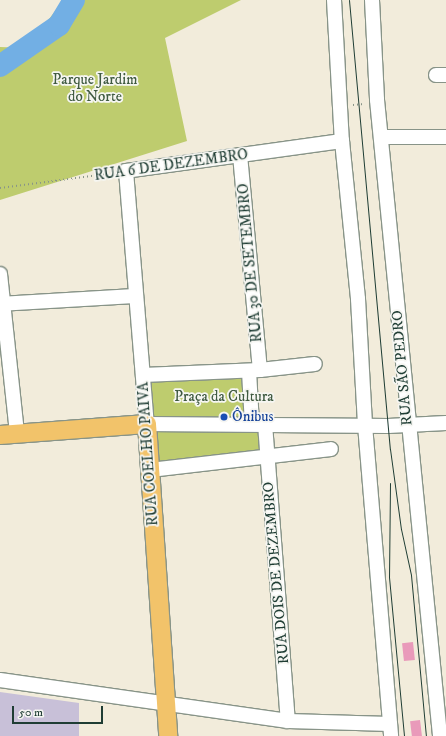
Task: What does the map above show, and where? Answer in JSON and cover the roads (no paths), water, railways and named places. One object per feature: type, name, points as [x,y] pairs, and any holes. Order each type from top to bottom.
[{"type":"main road","points":[[9,434],[147,424]]},
{"type":"main road","name":"RUA COELHO PAIVA","points":[[147,424],[164,702],[168,736]]},
{"type":"street","points":[[0,680],[164,702],[288,721],[390,730],[365,425],[358,299],[342,141],[342,105],[334,0]]},
{"type":"street","name":"RUA SÃO PEDRO","points":[[372,0],[377,100],[407,425],[440,736]]},
{"type":"street","points":[[381,137],[446,137]]},
{"type":"street","name":"RUA 6 DE DEZEMBRO","points":[[126,171],[342,141]]},
{"type":"street","name":"RUA 30 DE SETEMBRO","points":[[240,156],[258,424]]},
{"type":"street","name":"RUA COELHO PAIVA","points":[[126,171],[147,424]]},
{"type":"street","points":[[0,274],[9,434]]},
{"type":"street","points":[[1,304],[136,296]]},
{"type":"street","points":[[143,375],[255,370],[315,364]]},
{"type":"street","points":[[147,424],[388,426],[446,424]]},
{"type":"street","name":"RUA DOIS DE DEZEMBRO","points":[[258,424],[267,458],[288,721]]},
{"type":"street","points":[[150,470],[267,458],[331,449]]},
{"type":"waterway","points":[[0,66],[59,25],[74,0]]},
{"type":"tram line","points":[[349,0],[390,449],[401,529],[411,575],[426,736]]},
{"type":"tram line","points":[[390,483],[389,577],[404,736]]},
{"type":"place","name":"Ônibus","points":[[224,417]]},
{"type":"park label","name":"Parque Jardim do Norte","points":[[95,88]]},
{"type":"park label","name":"Praça da Cultura","points":[[224,397]]}]
